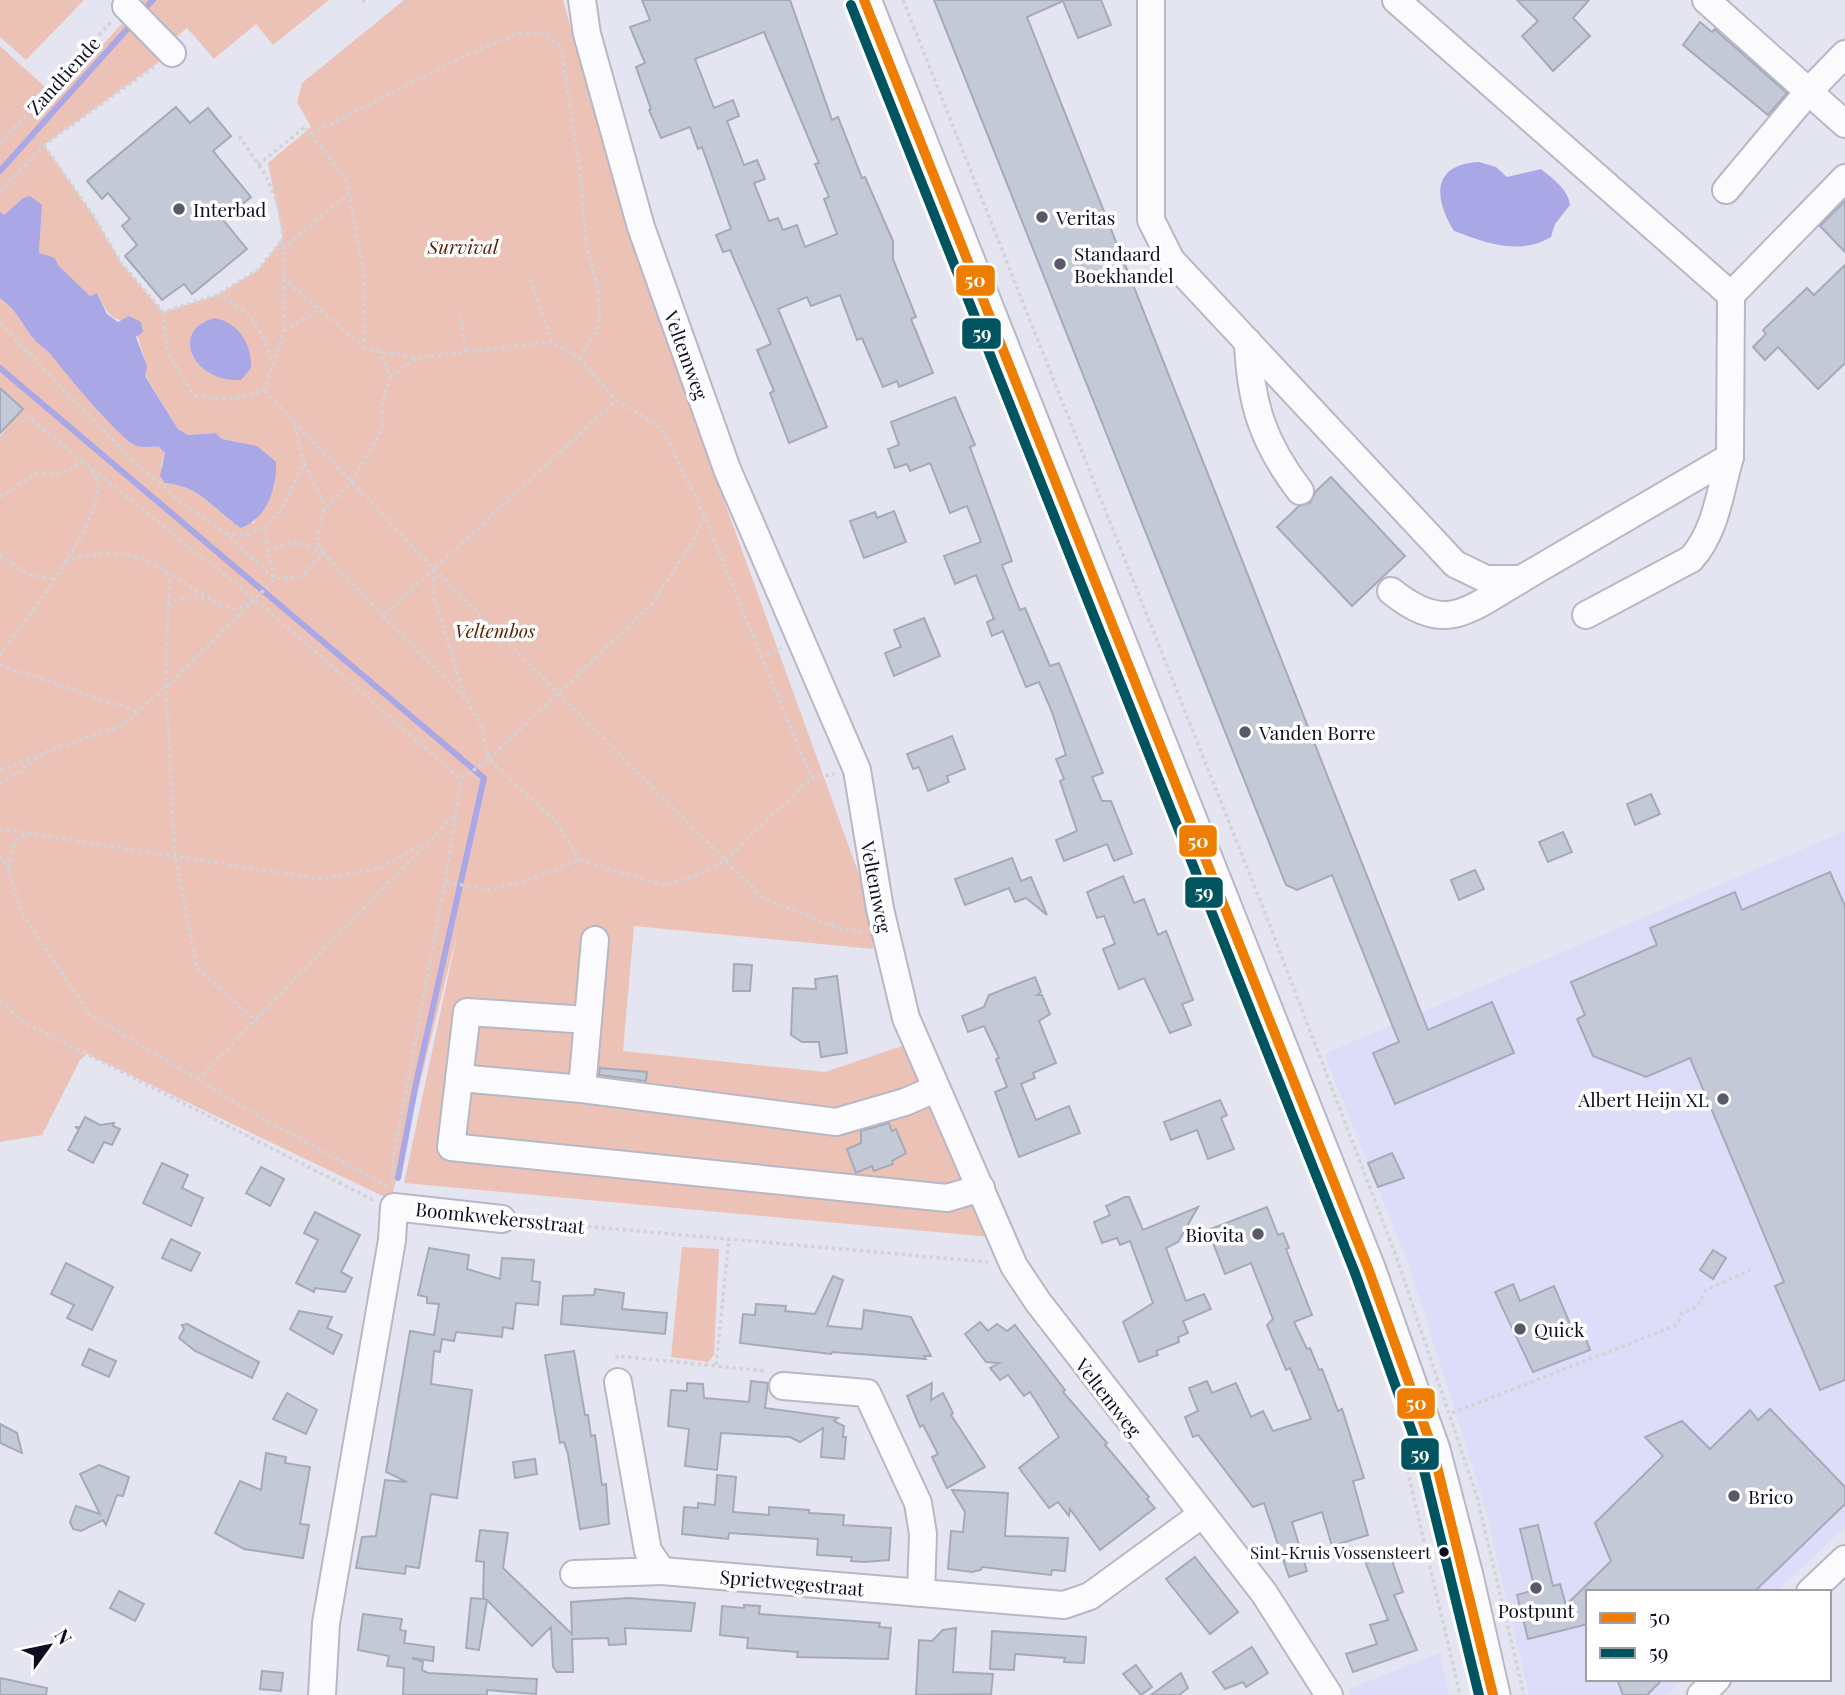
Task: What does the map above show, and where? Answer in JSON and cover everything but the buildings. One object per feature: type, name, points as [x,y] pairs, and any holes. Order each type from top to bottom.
[{"type":"main road","points":[[864,0],[1372,1279],[1433,1451],[1493,1695]]},
{"type":"street","name":"Veltemweg","points":[[583,0],[587,34],[640,228],[727,469],[857,770],[880,909],[903,1004],[935,1089],[1014,1266],[1055,1328],[1264,1593],[1329,1695]]},
{"type":"street","points":[[1152,0],[1151,220],[1171,260],[1455,564],[1486,579],[1521,579]]},
{"type":"street","points":[[1396,0],[1731,295]]},
{"type":"street","points":[[1706,0],[1845,124]]},
{"type":"street","points":[[126,6],[172,53]]},
{"type":"street","points":[[1726,190],[1808,92],[1845,54]]},
{"type":"street","points":[[1586,615],[1690,559],[1702,547],[1709,534],[1730,457],[1731,295],[1845,178]]},
{"type":"street","points":[[1248,342],[1249,385],[1264,433],[1283,468],[1300,491]]},
{"type":"street","points":[[1391,591],[1414,609],[1439,616],[1464,613],[1730,457]]},
{"type":"street","points":[[582,1089],[595,940]]},
{"type":"street","points":[[588,1020],[467,1012],[451,1147],[947,1198],[981,1188]]},
{"type":"street","points":[[459,1078],[582,1089],[836,1122],[905,1102],[935,1089]]},
{"type":"street","name":"Boomkwekersstraat","points":[[322,1695],[326,1623],[393,1240],[394,1207],[502,1219]]},
{"type":"street","points":[[618,1382],[648,1551],[662,1571]]},
{"type":"street","points":[[783,1386],[866,1393],[918,1503],[923,1534],[921,1593]]},
{"type":"street","name":"Sprietwegestraat","points":[[574,1574],[662,1571],[1064,1605],[1090,1596],[1201,1515]]},
{"type":"street","points":[[1812,1590],[1845,1559]]},
{"type":"street","points":[[1701,1695],[1715,1681]]},
{"type":"path","points":[[903,0],[1260,901],[1384,1226]]},
{"type":"path","name":"Zandtiende","points":[[0,144],[126,6]]},
{"type":"path","points":[[312,134],[467,55],[516,34],[540,32],[561,47],[581,179],[586,246],[597,284],[600,311],[598,329],[579,358]]},
{"type":"path","points":[[0,192],[44,145],[172,53]]},
{"type":"path","points":[[258,165],[306,127],[343,174],[364,276],[365,348]]},
{"type":"path","points":[[44,145],[95,218],[121,263],[163,312],[168,354],[194,395],[223,400],[244,399],[264,390],[284,331],[283,238],[279,206],[258,165],[237,133]]},
{"type":"path","points":[[283,249],[348,194]]},
{"type":"path","points":[[163,312],[218,295],[259,269],[283,238]]},
{"type":"path","points":[[283,278],[365,348],[416,358],[552,342],[579,358],[616,400],[662,429],[705,517],[811,778],[723,862],[698,875],[663,885],[580,860],[528,880],[489,890],[445,882]]},
{"type":"path","points":[[530,279],[552,342]]},
{"type":"path","points":[[218,295],[249,312],[265,337],[272,363]]},
{"type":"path","points":[[284,331],[318,310]]},
{"type":"path","points":[[460,313],[466,352]]},
{"type":"path","points":[[0,323],[124,452],[180,501],[225,533],[275,579]]},
{"type":"path","points":[[323,512],[352,481],[382,430],[383,401],[390,377],[380,351]]},
{"type":"path","points":[[390,377],[416,358]]},
{"type":"path","points":[[264,390],[434,569],[561,692],[723,862],[762,897],[839,928]]},
{"type":"path","points":[[383,616],[616,400]]},
{"type":"path","points":[[26,415],[258,598],[461,779]]},
{"type":"path","points":[[294,422],[303,463],[323,500],[317,541],[323,553],[466,699]]},
{"type":"path","points":[[0,505],[2,496],[35,474],[60,474],[83,462]]},
{"type":"path","points":[[225,533],[246,537],[266,526],[280,512],[303,463]]},
{"type":"path","points":[[0,655],[54,579],[94,510],[98,488],[92,469]]},
{"type":"path","points":[[0,855],[9,870],[21,912],[89,1014],[197,1080],[392,1189],[393,1160],[445,882],[461,779],[489,759],[651,605],[688,549],[705,517]]},
{"type":"path","points":[[266,526],[267,551],[275,579]]},
{"type":"path","points":[[267,551],[292,542],[305,543],[323,553]]},
{"type":"path","points":[[64,561],[93,553],[120,553],[163,567],[208,598],[235,609],[258,598]]},
{"type":"path","points":[[0,770],[121,726],[166,687],[275,579],[302,576],[323,553]]},
{"type":"path","points":[[0,555],[28,574],[54,579]]},
{"type":"path","points":[[163,567],[169,581],[166,687],[175,857],[197,968],[255,1021]]},
{"type":"path","points":[[434,569],[434,597],[466,699],[481,725],[489,759],[556,822],[580,860]]},
{"type":"path","points":[[168,608],[176,600],[190,596],[208,598]]},
{"type":"path","points":[[0,665],[139,712]]},
{"type":"path","points":[[0,784],[48,751]]},
{"type":"path","points":[[197,1080],[457,811]]},
{"type":"path","points":[[0,829],[320,879],[380,868],[424,843]]},
{"type":"path","points":[[9,870],[12,847],[20,836],[30,834]]},
{"type":"path","points":[[0,1001],[23,1022],[376,1201],[394,1207]]},
{"type":"path","name":"Boomkwekersstraat","points":[[502,1219],[1014,1266]]},
{"type":"path","points":[[716,1365],[729,1239]]},
{"type":"path","points":[[1452,1414],[1677,1325],[1682,1312],[1696,1307],[1706,1290],[1749,1270]]},
{"type":"path","points":[[618,1382],[617,1356],[769,1371],[783,1386]]},
{"type":"path","points":[[1399,1434],[1460,1695]]},
{"type":"shaded area","points":[[1845,831],[1845,1527],[1778,1590],[1586,1590],[1586,1681],[1681,1681],[1666,1695],[1529,1695],[1484,1503],[1408,1263],[1324,1054]]},
{"type":"shaded area","points":[[1440,1653],[1449,1695],[1351,1695],[1348,1689]]},
{"type":"green space","points":[[0,0],[84,0],[26,60],[0,37]]},
{"type":"green space","name":"Veltembos","points":[[143,0],[329,0],[273,45],[256,24],[214,59],[187,28],[160,50],[166,57],[44,145],[95,218],[121,263],[163,312],[218,295],[259,269],[283,238],[268,163],[311,127],[297,102],[302,83],[404,0],[563,0],[628,234],[870,905],[873,949],[634,926],[623,1051],[825,1072],[902,1046],[990,1237],[404,1183],[459,925],[391,1200],[87,1054],[80,1060],[42,1135],[0,1142],[0,436],[22,409],[0,388],[0,298],[107,421],[137,446],[159,447],[165,453],[161,466],[165,483],[185,487],[203,496],[233,523],[254,523],[275,486],[257,446],[222,439],[216,433],[188,435],[178,429],[145,375],[137,323],[111,316],[97,293],[90,296],[58,265],[39,253],[42,205],[23,198],[4,215],[0,212],[0,46],[56,97]]},
{"type":"green space","points":[[682,1247],[719,1249],[714,1355],[708,1362],[671,1357]]},
{"type":"water","points":[[1479,162],[1496,167],[1507,177],[1541,169],[1559,185],[1570,205],[1555,224],[1551,237],[1539,243],[1515,247],[1491,243],[1454,231],[1443,207],[1441,185],[1452,169]]},
{"type":"water","points":[[30,196],[42,205],[39,253],[55,258],[58,265],[90,296],[97,293],[107,314],[118,322],[129,316],[141,322],[143,332],[136,337],[147,366],[145,376],[178,429],[188,435],[216,433],[222,439],[257,446],[276,462],[275,482],[269,501],[258,517],[250,523],[241,528],[198,494],[165,483],[160,476],[165,453],[159,447],[137,446],[120,433],[0,298],[0,212],[4,215],[23,198]]},
{"type":"water","points":[[215,318],[237,330],[249,350],[251,368],[241,380],[224,379],[210,373],[199,365],[192,355],[192,333],[201,324]]},
{"type":"waterway","points":[[148,5],[153,0]]},
{"type":"waterway","points":[[0,171],[129,27]]},
{"type":"waterway","points":[[0,368],[484,778],[416,1083],[398,1178]]},
{"type":"transit line","name":"50","points":[[864,0],[1368,1268],[1433,1450],[1493,1695]]},
{"type":"transit line","name":"59","points":[[851,5],[1355,1273],[1420,1454],[1479,1695]]},
{"type":"place","name":"Interbad","points":[[179,209]]},
{"type":"place","name":"Veritas","points":[[1042,217]]},
{"type":"place","name":"Standaard Boekhandel","points":[[1060,264]]},
{"type":"place","name":"Vanden Borre","points":[[1245,732]]},
{"type":"place","name":"Albert Heijn XL","points":[[1723,1099]]},
{"type":"place","name":"Biovita","points":[[1258,1234]]},
{"type":"place","name":"Quick","points":[[1520,1329]]},
{"type":"place","name":"Brico","points":[[1734,1496]]},
{"type":"place","name":"Sint-Kruis Vossensteert","points":[[1444,1552]]},
{"type":"place","name":"Postpunt","points":[[1536,1588]]},
{"type":"park label","name":"Survival","points":[[463,246]]}]
